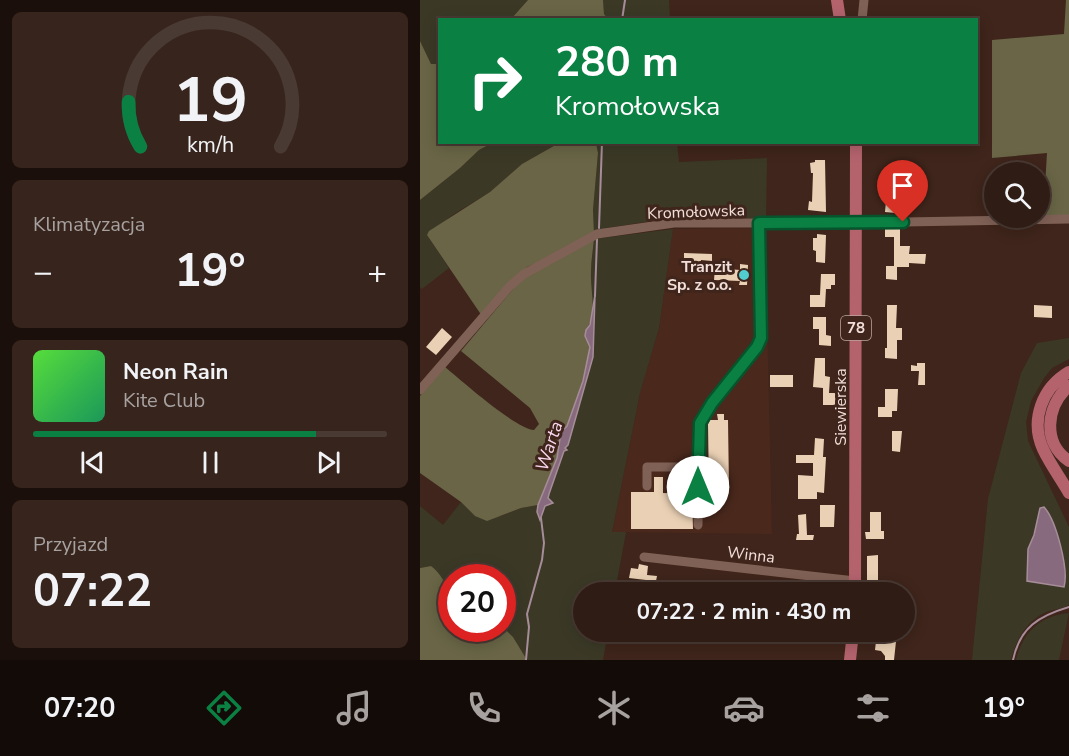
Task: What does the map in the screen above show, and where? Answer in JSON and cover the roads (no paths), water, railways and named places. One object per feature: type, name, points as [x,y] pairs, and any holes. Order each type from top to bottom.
[{"type":"main road","points":[[837,0],[840,18]]},
{"type":"main road","name":"Siewierska","points":[[855,582],[856,144]]},
{"type":"main road","points":[[1069,372],[1055,382],[1044,397],[1038,423],[1044,450],[1069,494]]},
{"type":"main road","points":[[1069,386],[1054,404],[1050,429],[1058,451],[1069,461]]},
{"type":"main road","points":[[850,660],[852,642]]},
{"type":"street","points":[[862,18],[864,0]]},
{"type":"street","points":[[857,222],[1069,219]]},
{"type":"street","name":"Kromołowska","points":[[420,390],[510,286],[524,274],[597,234],[674,224],[857,222]]},
{"type":"street","points":[[698,525],[699,427],[703,417],[760,341],[759,223]]},
{"type":"street","points":[[647,486],[647,467],[698,467]]},
{"type":"street","points":[[686,467],[686,488]]},
{"type":"street","name":"Winna","points":[[644,557],[820,582]]},
{"type":"waterway","name":"Warta","points":[[622,18],[625,0]]},
{"type":"waterway","name":"Warta","points":[[599,228],[602,144]]},
{"type":"waterway","name":"Warta","points":[[595,296],[597,239]]},
{"type":"waterway","name":"Warta","points":[[526,660],[529,627],[527,614],[542,560],[544,543],[541,518]]},
{"type":"waterway","points":[[1013,660],[1020,639],[1032,624],[1049,614],[1069,607]]},
{"type":"place","name":"Tranzit Sp. z o.o.","points":[[744,275]]}]
